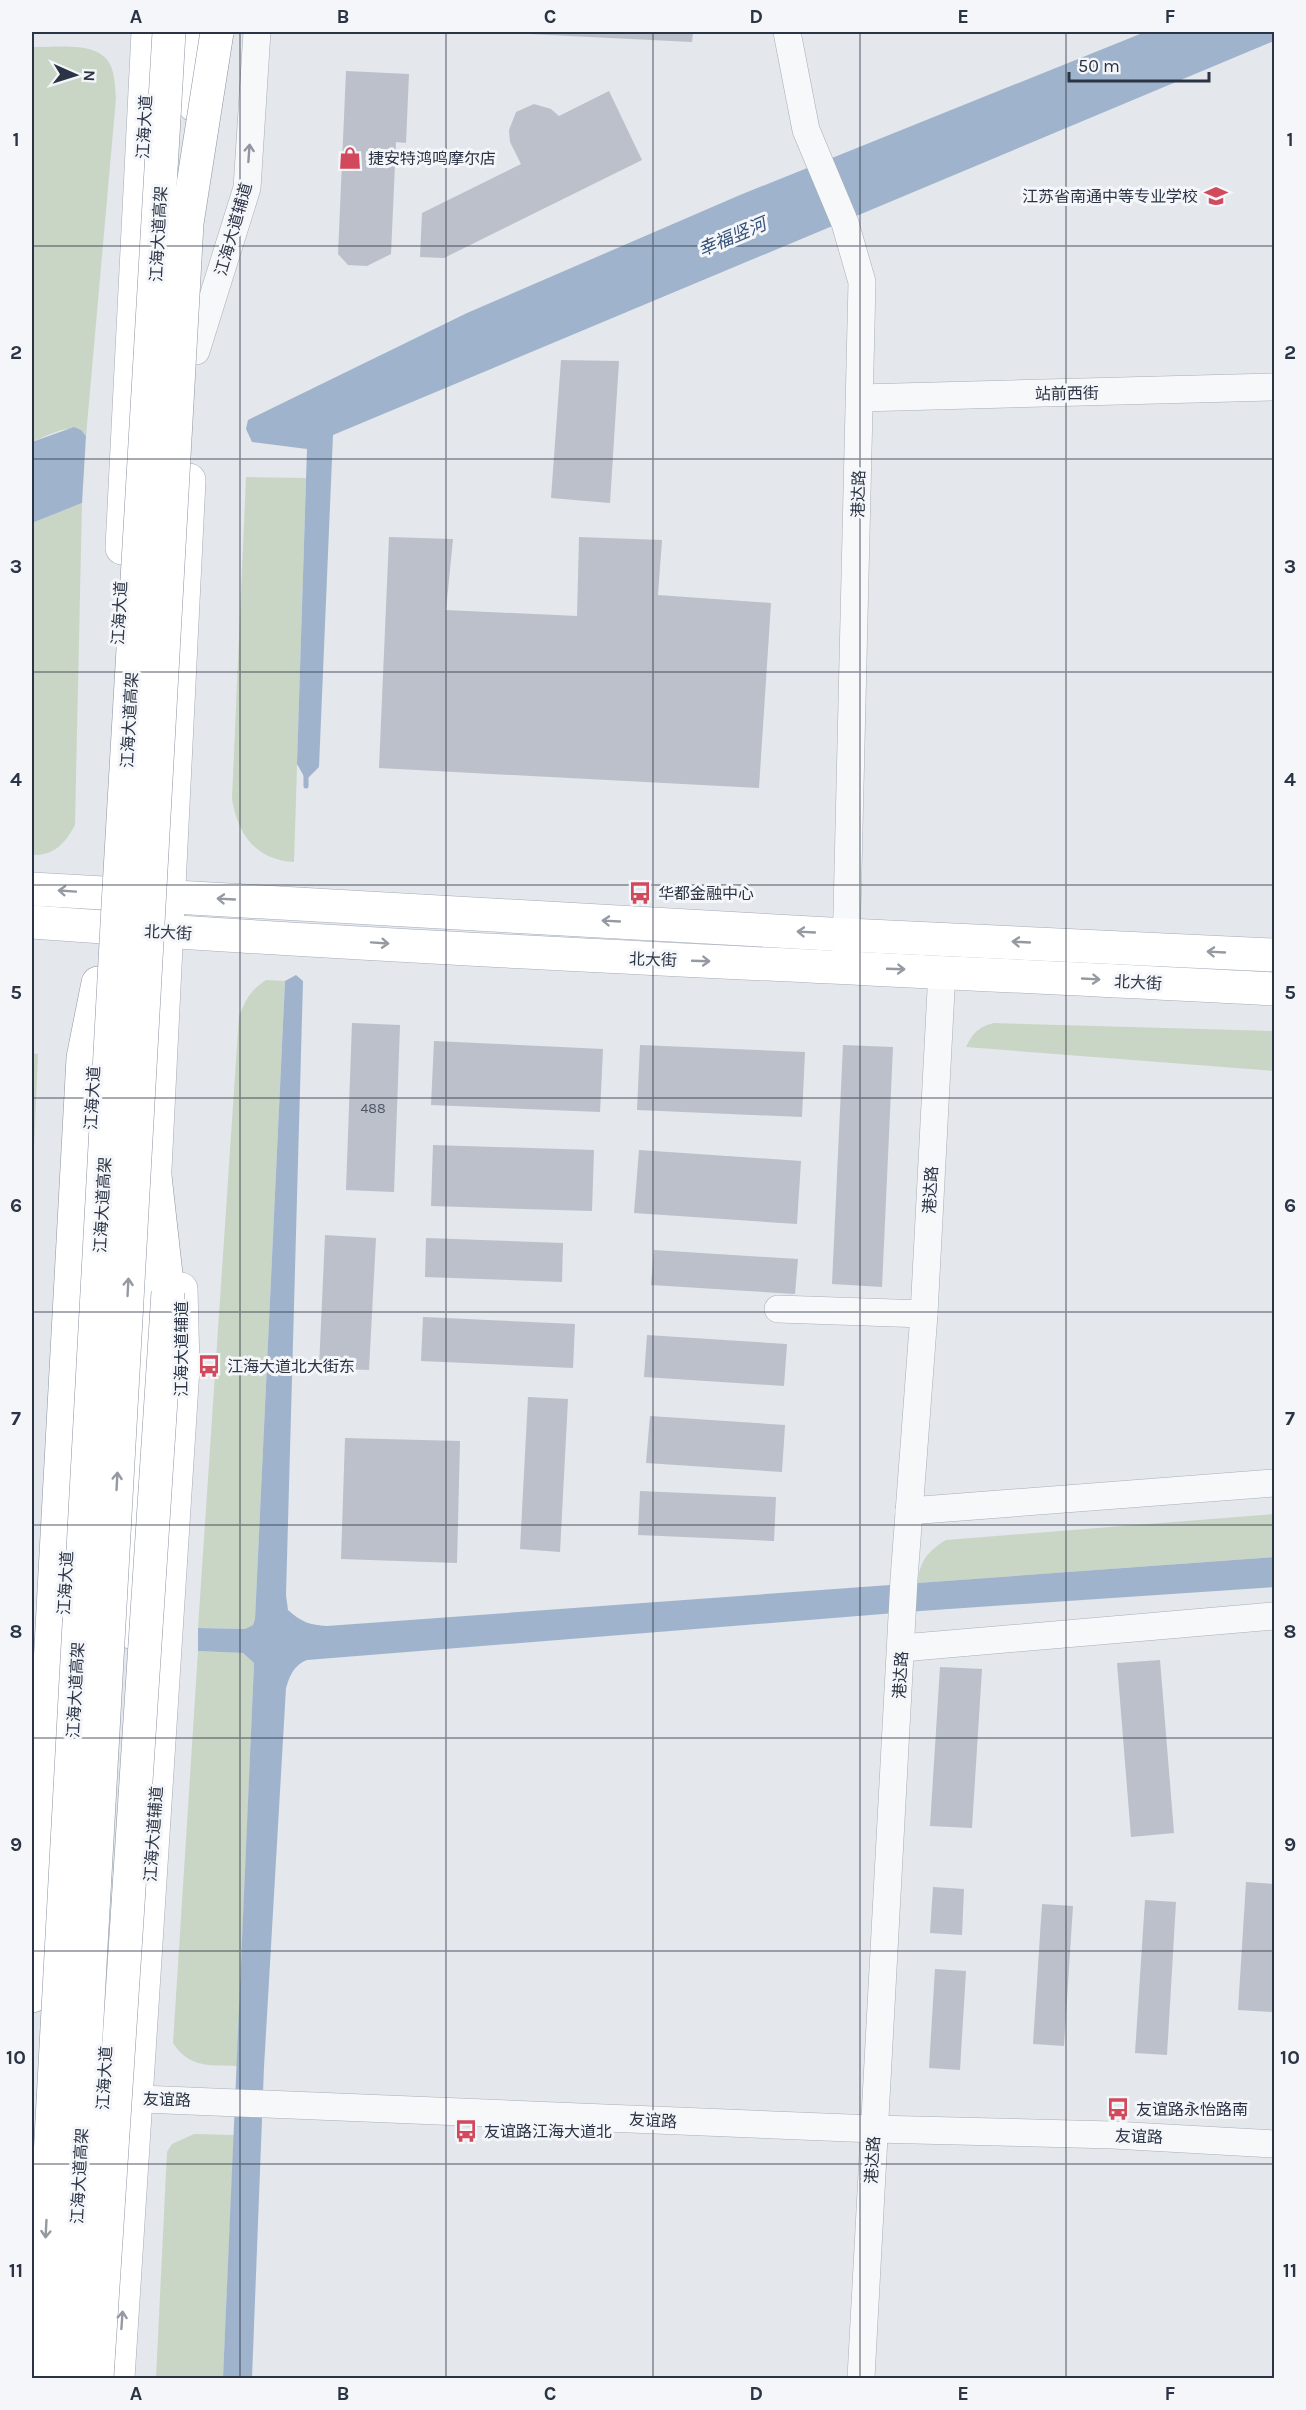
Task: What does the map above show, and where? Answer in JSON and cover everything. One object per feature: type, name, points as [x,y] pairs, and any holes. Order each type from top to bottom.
[{"type":"main road","name":"江海大道","points":[[32,2200],[34,2095],[102,927],[148,32]]},
{"type":"main road","name":"江海大道高架","points":[[38,2379],[117,918],[170,32]]},
{"type":"main road","name":"江海大道高架","points":[[67,2379],[197,32]]},
{"type":"main road","name":"江海大道","points":[[85,2379],[149,1303],[196,351],[215,32]]},
{"type":"main road","points":[[187,223],[215,32]]},
{"type":"main road","name":"北大街","points":[[32,889],[847,935],[1275,955]]},
{"type":"main road","name":"北大街","points":[[32,922],[167,933],[593,957],[942,971],[1275,989]]},
{"type":"main road","points":[[32,1996],[83,1058],[98,983]]},
{"type":"main road","points":[[32,1727],[68,1058],[98,983]]},
{"type":"main road","points":[[97,2379],[175,1291],[154,1167]]},
{"type":"main road","name":"江海大道辅道","points":[[118,2379],[183,1368],[175,1291]]},
{"type":"street","points":[[134,32],[148,32]]},
{"type":"street","name":"江海大道辅道","points":[[196,351],[247,188],[256,32]]},
{"type":"street","name":"港达路","points":[[787,32],[806,130],[845,223],[862,282],[845,967]]},
{"type":"street","name":"站前西街","points":[[860,398],[1275,387]]},
{"type":"street","name":"港达路","points":[[861,2379],[904,1579],[924,1314],[942,971]]},
{"type":"street","points":[[778,1309],[924,1314]]},
{"type":"street","points":[[909,1511],[1275,1483]]},
{"type":"street","points":[[902,1648],[1275,1616]]},
{"type":"street","name":"友谊路","points":[[34,2095],[268,2102],[467,2114],[1113,2135],[1275,2144]]},
{"type":"green space","points":[[32,47],[78,47],[99,53],[107,59],[112,69],[116,98],[86,436],[81,431],[68,429],[32,442]]},
{"type":"green space","points":[[246,477],[306,478],[294,862],[269,856],[259,851],[251,843],[239,824],[232,799]]},
{"type":"green space","points":[[82,503],[75,825],[58,848],[39,855],[32,855],[32,523]]},
{"type":"green space","points":[[266,980],[285,981],[255,1619],[253,1625],[245,1629],[198,1628],[239,1016],[256,987]]},
{"type":"green space","points":[[994,1023],[1274,1031],[1274,1071],[966,1047],[977,1031]]},
{"type":"green space","points":[[32,1053],[38,1054],[32,1197]]},
{"type":"green space","points":[[1274,1514],[1274,1557],[918,1583],[920,1569],[926,1557],[946,1540]]},
{"type":"green space","points":[[198,1651],[243,1653],[254,1663],[237,2066],[200,2064],[186,2057],[173,2043]]},
{"type":"green space","points":[[194,2134],[234,2135],[223,2378],[156,2378],[167,2152],[172,2144]]},
{"type":"water","name":"幸福竖河","points":[[1145,32],[1274,32],[1274,41],[333,435],[319,767],[306,780],[297,764],[307,449],[252,442],[246,429],[248,420],[467,313],[740,195]]},
{"type":"water","points":[[74,427],[86,436],[82,503],[32,523],[32,442]]},
{"type":"water","points":[[296,975],[303,981],[286,1595],[288,1610],[297,1617],[311,1624],[327,1626],[1274,1557],[1274,1587],[920,1611],[307,1660],[299,1665],[291,1675],[286,1688],[264,2067],[252,2378],[223,2378],[254,1663],[243,1653],[198,1651],[198,1628],[245,1629],[253,1625],[255,1619],[285,981]]},
{"type":"building","points":[[487,32],[693,32],[692,42]]},
{"type":"building","points":[[346,71],[409,74],[406,143],[396,142],[391,254],[367,266],[348,265],[338,254]]},
{"type":"building","points":[[609,91],[642,160],[444,258],[420,257],[422,213],[521,164],[510,142],[509,130],[516,112],[534,104],[551,109],[559,116]]},
{"type":"building","points":[[561,360],[619,361],[610,503],[551,498]]},
{"type":"building","points":[[389,537],[453,539],[446,610],[577,616],[579,537],[662,540],[658,595],[771,603],[759,788],[379,768]]},
{"type":"building","points":[[352,1023],[400,1025],[394,1192],[346,1190]]},
{"type":"building","points":[[434,1041],[603,1049],[600,1112],[431,1105]]},
{"type":"building","points":[[640,1045],[805,1052],[802,1117],[637,1110]]},
{"type":"building","points":[[843,1045],[893,1047],[882,1287],[832,1284]]},
{"type":"building","points":[[433,1145],[594,1150],[592,1211],[431,1206]]},
{"type":"building","points":[[639,1150],[801,1161],[797,1224],[634,1213]]},
{"type":"building","points":[[325,1235],[376,1238],[369,1370],[319,1368]]},
{"type":"building","points":[[426,1238],[563,1243],[562,1282],[425,1277]]},
{"type":"building","points":[[654,1250],[798,1259],[795,1294],[651,1285]]},
{"type":"building","points":[[423,1317],[575,1324],[573,1368],[421,1361]]},
{"type":"building","points":[[647,1335],[787,1344],[784,1386],[644,1377]]},
{"type":"building","points":[[528,1397],[568,1399],[560,1552],[520,1549]]},
{"type":"building","points":[[650,1416],[785,1425],[782,1472],[646,1463]]},
{"type":"building","points":[[345,1438],[460,1441],[457,1563],[341,1559]]},
{"type":"building","points":[[640,1491],[776,1497],[774,1541],[638,1535]]},
{"type":"building","points":[[1160,1660],[1174,1833],[1131,1837],[1117,1663]]},
{"type":"building","points":[[940,1667],[982,1669],[972,1828],[930,1826]]},
{"type":"building","points":[[1246,1882],[1274,1884],[1274,2012],[1238,2010]]},
{"type":"building","points":[[933,1887],[964,1889],[962,1935],[930,1933]]},
{"type":"building","points":[[1145,1900],[1176,1902],[1167,2055],[1135,2053]]},
{"type":"building","points":[[1042,1904],[1073,1906],[1064,2046],[1033,2044]]},
{"type":"building","points":[[935,1969],[966,1971],[960,2070],[929,2068]]},
{"type":"waterway","points":[[306,773],[306,786]]},
{"type":"place","name":"捷安特鸿鸣摩尔店","points":[[350,158]]},
{"type":"place","name":"江苏省南通中等专业学校","points":[[1216,196]]},
{"type":"place","name":"华都金融中心","points":[[640,893]]},
{"type":"place","name":"江海大道北大街东","points":[[209,1366]]},
{"type":"place","name":"友谊路永怡路南","points":[[1118,2109]]},
{"type":"place","name":"友谊路江海大道北","points":[[466,2131]]}]
